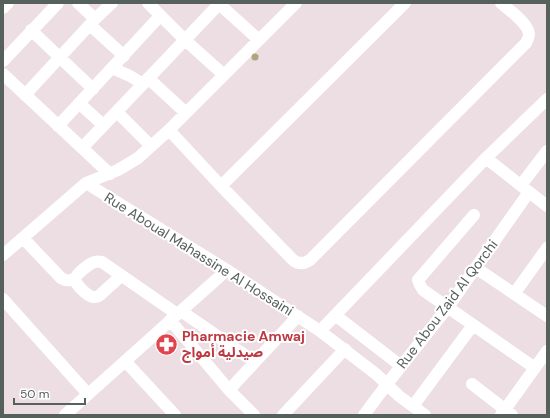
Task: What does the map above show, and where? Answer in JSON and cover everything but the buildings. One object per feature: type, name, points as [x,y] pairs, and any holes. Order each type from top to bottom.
[{"type":"street","points":[[3,61],[58,3]]},
{"type":"street","points":[[78,3],[124,56]]},
{"type":"street","points":[[25,95],[112,3]]},
{"type":"street","points":[[82,148],[219,3],[259,40]]},
{"type":"street","points":[[3,255],[86,183],[118,170],[132,162],[151,146],[169,130],[296,3]]},
{"type":"street","points":[[221,186],[405,3]]},
{"type":"street","points":[[169,130],[293,260],[300,263],[307,262],[526,43],[529,34],[527,29],[523,23],[501,3]]},
{"type":"street","points":[[58,126],[124,56],[156,8],[185,40],[224,75]]},
{"type":"street","points":[[31,30],[93,89]]},
{"type":"street","points":[[112,68],[145,81],[186,113]]},
{"type":"street","points":[[3,74],[110,174]]},
{"type":"street","points":[[320,331],[486,158],[547,99]]},
{"type":"street","points":[[79,103],[103,126]]},
{"type":"street","points":[[117,112],[151,146]]},
{"type":"street","name":"Rue Abou Zaid Al Qorchi","points":[[364,415],[448,307],[476,268],[547,151]]},
{"type":"street","points":[[486,158],[547,206]]},
{"type":"street","name":"Rue Aboual Mahassine Al Hossaini","points":[[86,183],[228,270],[320,331],[376,374],[399,396],[425,415]]},
{"type":"street","points":[[474,215],[418,280],[423,290],[535,368]]},
{"type":"street","points":[[23,238],[61,278],[69,281],[74,279],[76,275],[94,262],[102,262],[108,266],[117,279],[255,362]]},
{"type":"street","points":[[514,294],[547,248]]},
{"type":"street","points":[[476,268],[547,316]]},
{"type":"street","points":[[65,415],[228,270]]},
{"type":"street","points":[[74,279],[77,284],[94,297],[100,295],[117,279]]},
{"type":"street","points":[[3,299],[88,394]]},
{"type":"street","points":[[176,315],[229,390],[254,415]]},
{"type":"street","points":[[335,315],[401,366]]},
{"type":"street","points":[[229,390],[298,316]]},
{"type":"street","points":[[413,406],[473,325]]},
{"type":"street","points":[[283,415],[344,349]]},
{"type":"street","points":[[472,384],[506,413],[547,352]]},
{"type":"street","points":[[125,361],[175,415]]},
{"type":"place","name":"Pharmacie Amwaj صيدلية أمواج","points":[[166,344]]}]
